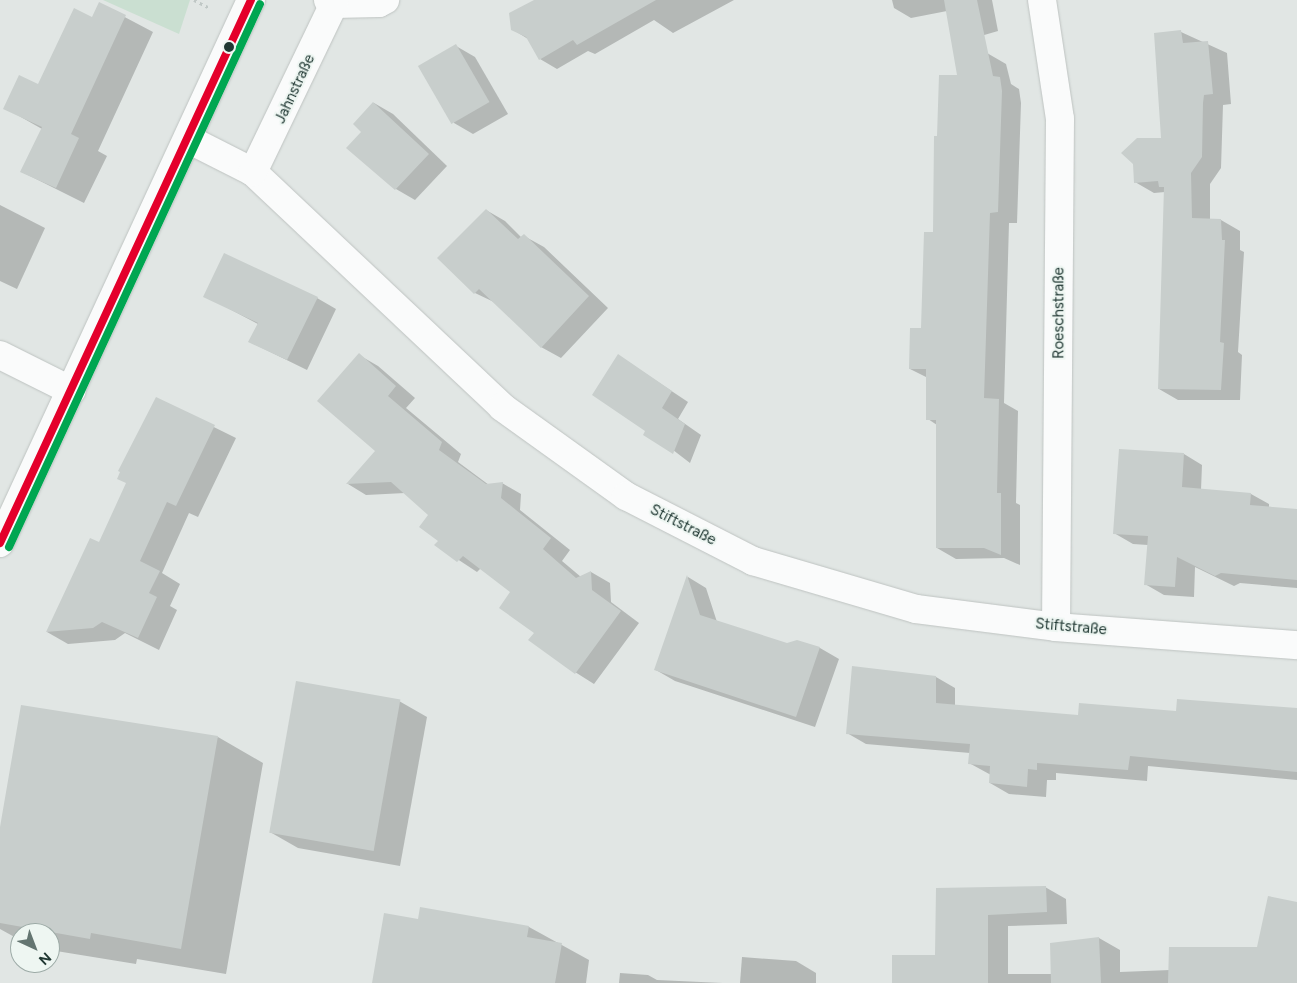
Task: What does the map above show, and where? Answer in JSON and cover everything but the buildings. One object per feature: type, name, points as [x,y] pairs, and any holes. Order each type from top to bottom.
[{"type":"street","points":[[0,543],[251,0]]},
{"type":"street","name":"Jahnstraße","points":[[253,172],[331,2],[379,3],[385,0]]},
{"type":"street","name":"Roeschstraße","points":[[1042,0],[1060,119],[1056,627]]},
{"type":"street","name":"Stiftstraße","points":[[188,139],[253,172],[502,407],[626,496],[753,561],[916,609],[1056,627],[1297,645]]},
{"type":"street","points":[[0,355],[72,390]]},
{"type":"green space","points":[[103,0],[190,0],[179,34]]},
{"type":"transit line","points":[[0,543],[251,0]]},
{"type":"transit line","points":[[9,547],[260,4]]}]
